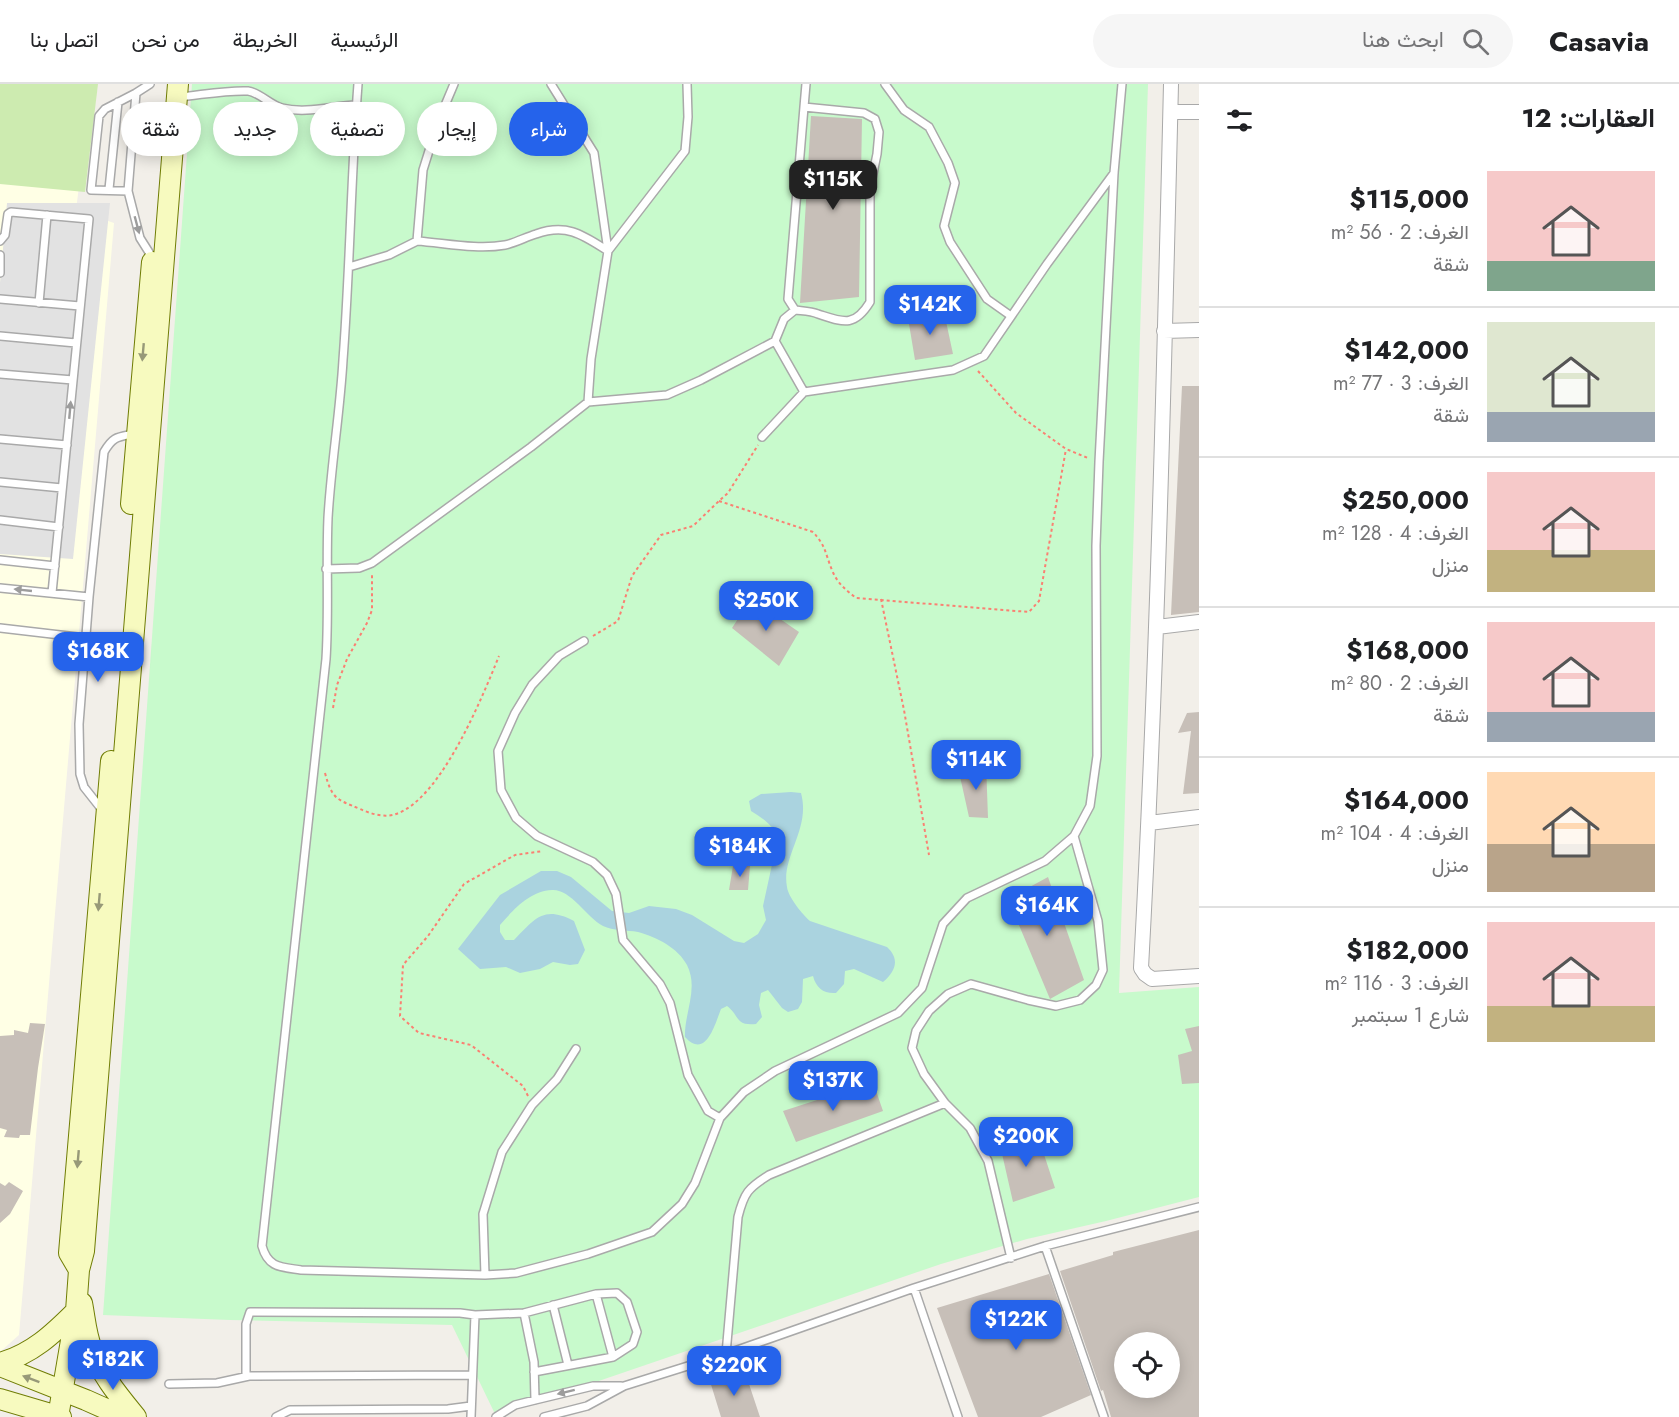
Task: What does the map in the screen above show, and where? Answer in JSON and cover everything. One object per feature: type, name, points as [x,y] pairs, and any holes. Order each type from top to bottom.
[{"type":"main road","points":[[0,1399],[59,1417],[84,1251],[90,1093],[106,815],[143,433],[152,257],[173,88]]},
{"type":"main road","points":[[90,1093],[173,88]]},
{"type":"main road","points":[[79,1277],[88,1335],[97,1362],[112,1387],[136,1417]]},
{"type":"main road","points":[[0,1365],[37,1347],[76,1311]]},
{"type":"main road","points":[[0,1365],[124,1417]]},
{"type":"main road","points":[[0,1405],[13,1417]]},
{"type":"street","points":[[1171,84],[1163,457],[1141,968],[1152,979],[1199,976]]},
{"type":"street","points":[[1170,112],[1199,111]]},
{"type":"street","points":[[1164,331],[1199,330]]},
{"type":"street","points":[[1157,627],[1199,622]]},
{"type":"street","points":[[1149,823],[1199,817]]},
{"type":"lane","points":[[128,191],[91,190],[98,122],[102,112],[150,84]]},
{"type":"lane","points":[[251,91],[258,84]]},
{"type":"lane","points":[[417,241],[423,170],[438,122],[454,84]]},
{"type":"lane","points":[[551,84],[594,153],[608,252],[591,359],[588,402]]},
{"type":"lane","points":[[608,252],[685,151],[688,117],[687,84]]},
{"type":"lane","points":[[795,310],[788,299],[806,84]]},
{"type":"lane","points":[[885,84],[904,110],[929,127],[948,163],[955,183],[944,226],[950,242],[987,299],[1011,316]]},
{"type":"lane","points":[[354,156],[343,363],[333,448],[326,568],[329,617],[326,659],[262,1246],[265,1258],[276,1266],[301,1270],[484,1275],[516,1273],[588,1254],[652,1232],[682,1204],[695,1183],[720,1118],[744,1092],[775,1071],[897,1014],[922,988],[943,924],[967,898],[1045,861],[1074,836],[1090,806],[1097,756],[1096,546],[1099,462],[1114,173],[1122,84]]},
{"type":"lane","points":[[357,102],[360,85]]},
{"type":"lane","points":[[173,88],[251,91],[283,108],[310,110]]},
{"type":"lane","points":[[136,93],[128,191],[140,238],[152,257]]},
{"type":"lane","points":[[108,189],[118,102]]},
{"type":"lane","points":[[326,568],[359,568],[372,563],[531,447],[588,402],[667,395],[701,380],[775,341],[784,319],[795,310],[817,313],[840,321],[852,321],[864,312],[870,302],[870,188],[879,132],[875,119],[864,113],[804,107]]},
{"type":"lane","points":[[762,437],[804,392],[953,370],[984,356],[1047,264],[1114,173]]},
{"type":"lane","points":[[0,241],[5,235],[10,212],[89,219],[52,593]]},
{"type":"lane","points":[[39,303],[47,215]]},
{"type":"lane","points":[[349,267],[389,255],[417,241],[488,246],[506,245],[539,232],[560,228],[580,233],[608,252]]},
{"type":"lane","points":[[0,255],[0,273]]},
{"type":"lane","points":[[0,299],[80,306]]},
{"type":"lane","points":[[0,336],[76,344]]},
{"type":"lane","points":[[775,341],[804,392]]},
{"type":"lane","points":[[0,374],[73,380]]},
{"type":"lane","points":[[106,815],[84,787],[80,774],[79,724],[89,597],[104,452],[109,442],[116,437],[143,433]]},
{"type":"lane","points":[[0,439],[67,445]]},
{"type":"lane","points":[[0,482],[62,488]]},
{"type":"lane","points":[[0,520],[59,528]]},
{"type":"lane","points":[[0,560],[55,566]]},
{"type":"lane","points":[[0,588],[89,597]]},
{"type":"lane","points":[[0,628],[86,638]]},
{"type":"lane","points":[[584,641],[559,656],[532,685],[514,712],[498,751],[501,790],[516,818],[537,836],[593,862],[607,875],[618,904],[622,934],[628,947],[660,984],[670,1003],[688,1075],[708,1110],[720,1118]]},
{"type":"lane","points":[[1011,1258],[988,1161],[970,1128],[945,1103],[924,1074],[912,1048],[916,1031],[929,1011],[948,993],[971,984],[1056,1006],[1080,1000],[1096,985],[1103,970],[1098,921],[1074,836]]},
{"type":"lane","points":[[484,1275],[483,1214],[502,1152],[532,1105],[557,1079],[576,1049]]},
{"type":"lane","points":[[726,1354],[738,1217],[742,1202],[752,1186],[769,1175],[945,1103]]},
{"type":"lane","points":[[544,1417],[587,1406],[624,1386],[726,1354],[914,1288],[1045,1246],[1199,1207]]},
{"type":"lane","points":[[1045,1246],[1104,1417]]},
{"type":"lane","points":[[914,1288],[957,1417]]},
{"type":"lane","points":[[246,1376],[246,1324],[250,1312],[475,1315],[524,1313],[596,1294],[617,1293],[627,1302],[637,1332],[633,1344],[614,1357],[534,1371]]},
{"type":"lane","points":[[596,1294],[614,1357]]},
{"type":"lane","points":[[553,1305],[568,1365]]},
{"type":"lane","points":[[524,1313],[534,1371],[535,1400]]},
{"type":"lane","points":[[471,1417],[475,1315]]},
{"type":"lane","points":[[169,1384],[217,1383],[246,1376],[472,1375]]},
{"type":"lane","points":[[495,1417],[515,1405],[592,1386],[624,1386]]},
{"type":"lane","points":[[276,1417],[290,1410],[448,1409],[471,1406]]},
{"type":"lane","points":[[446,1417],[448,1409]]},
{"type":"path","points":[[970,363],[1016,413],[1066,449],[1099,462]]},
{"type":"path","points":[[584,641],[618,621],[632,576],[661,535],[693,526],[728,493],[762,437]]},
{"type":"path","points":[[719,501],[813,532],[824,544],[832,572],[843,588],[856,598],[1029,612],[1039,601],[1066,449]]},
{"type":"path","points":[[332,710],[347,659],[372,610],[372,563]]},
{"type":"path","points":[[880,599],[904,710],[929,855]]},
{"type":"path","points":[[324,770],[330,790],[337,798],[368,812],[395,815],[414,805],[459,744],[478,710],[499,656]]},
{"type":"path","points":[[532,1105],[523,1086],[471,1045],[419,1033],[400,1016],[403,964],[428,936],[464,884],[515,855],[564,848]]},
{"type":"shaded area","points":[[0,84],[92,84],[76,210],[114,223],[19,1335],[0,1352]]},
{"type":"shaded area","points":[[7,203],[110,203],[73,559],[0,554],[0,283]]},
{"type":"green space","points":[[0,84],[98,84],[85,192],[0,184]]},
{"type":"green space","points":[[192,84],[1148,84],[1119,993],[1199,987],[1199,1197],[1027,1239],[941,1264],[496,1416],[452,1325],[103,1315],[187,156],[201,156],[201,102],[191,102]]},
{"type":"water","points":[[801,793],[803,806],[802,819],[786,876],[790,896],[810,921],[887,947],[894,956],[895,965],[891,974],[883,982],[854,969],[845,971],[844,984],[836,993],[832,993],[821,989],[813,976],[803,979],[802,1002],[798,1009],[788,1012],[768,990],[761,993],[759,1005],[762,1017],[756,1024],[741,1022],[727,1006],[721,1009],[709,1037],[699,1044],[692,1043],[685,1037],[692,983],[687,965],[678,953],[666,944],[645,934],[603,926],[572,898],[559,891],[544,891],[530,897],[500,925],[500,932],[505,940],[514,940],[540,917],[547,914],[563,916],[574,921],[585,950],[578,964],[553,962],[540,969],[520,973],[506,967],[480,969],[458,949],[500,895],[541,871],[557,871],[571,877],[612,911],[629,913],[649,906],[676,909],[692,915],[734,941],[744,943],[758,934],[766,920],[763,906],[778,837],[770,825],[751,811],[749,801],[761,794]]},
{"type":"building","points":[[811,116],[862,119],[859,297],[800,303]]},
{"type":"building","points":[[944,312],[953,354],[915,360],[908,318]]},
{"type":"building","points":[[1182,386],[1199,386],[1199,612],[1171,615]]},
{"type":"building","points":[[751,599],[799,632],[779,666],[732,628]]},
{"type":"building","points":[[1199,712],[1199,793],[1183,794],[1191,731],[1178,733],[1187,713]]},
{"type":"building","points":[[986,763],[988,818],[969,817],[959,772]]},
{"type":"building","points":[[733,866],[750,866],[748,890],[729,890]]},
{"type":"building","points":[[1048,877],[1084,980],[1050,999],[1008,899]]},
{"type":"building","points":[[30,1023],[45,1024],[30,1135],[20,1135],[19,1138],[4,1137],[7,1130],[0,1128],[0,1036],[14,1035],[14,1030],[28,1033]]},
{"type":"building","points":[[1199,1026],[1199,1083],[1182,1084],[1178,1055],[1192,1051],[1185,1029]]},
{"type":"building","points":[[873,1082],[883,1111],[796,1142],[783,1111]]},
{"type":"building","points":[[1037,1133],[1055,1188],[1013,1202],[1000,1145]]},
{"type":"building","points":[[9,1182],[23,1191],[10,1214],[0,1223],[0,1183],[5,1186]]},
{"type":"building","points":[[1199,1230],[1199,1417],[1111,1417],[1060,1271],[1113,1255],[1113,1252]]},
{"type":"building","points":[[1049,1274],[1091,1395],[1041,1417],[978,1417],[937,1308]]},
{"type":"building","points":[[730,1372],[733,1383],[747,1378],[760,1417],[721,1417],[709,1378]]}]
